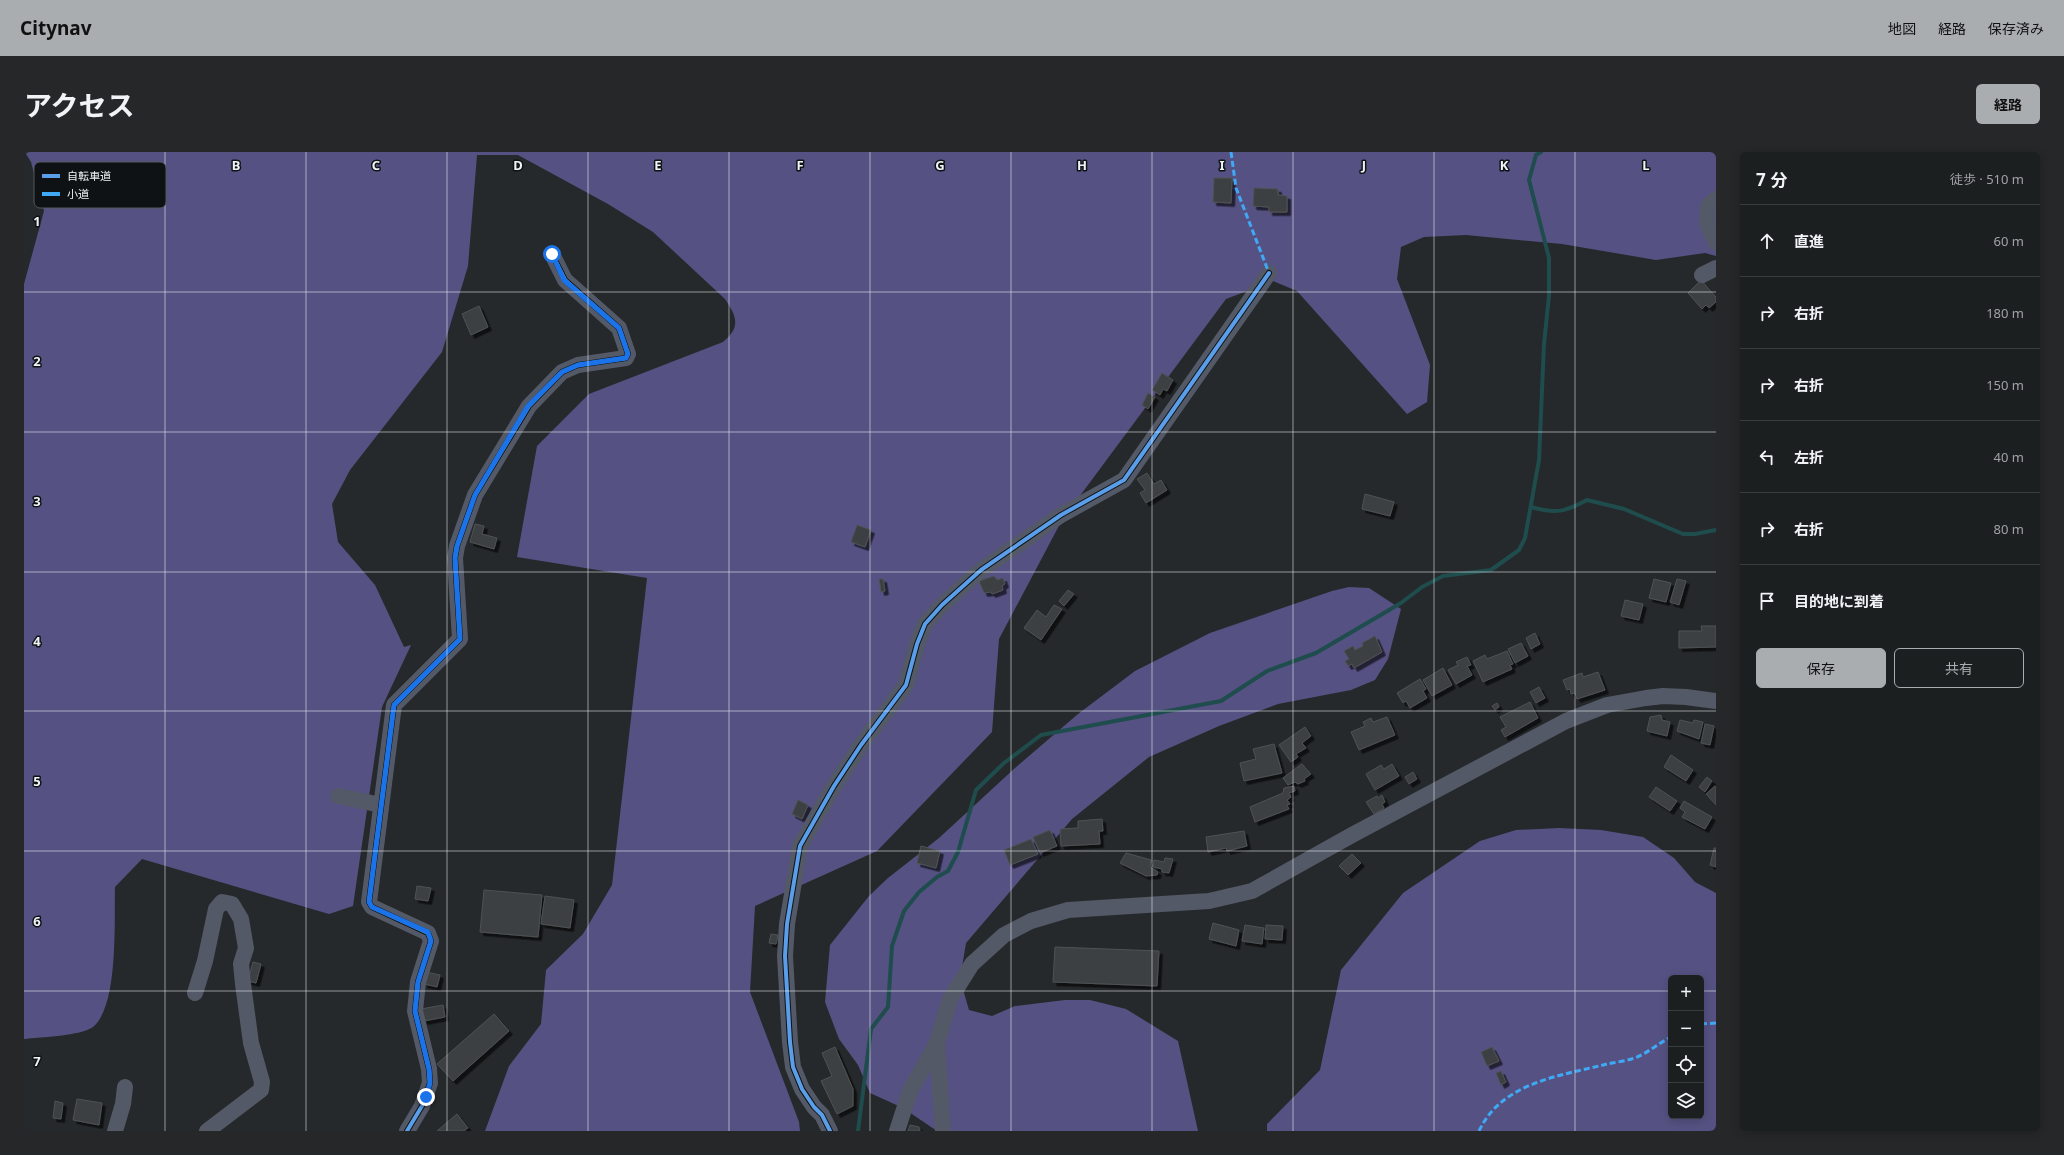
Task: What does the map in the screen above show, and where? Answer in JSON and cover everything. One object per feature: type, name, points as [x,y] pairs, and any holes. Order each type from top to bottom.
[{"type":"street","points":[[1716,199],[1708,206],[1707,223],[1716,243]]},
{"type":"street","points":[[407,1131],[422,1106],[430,1083],[429,1069],[415,1011],[418,982],[431,941],[428,932],[372,907],[369,902],[394,705],[460,639],[455,558],[457,546],[475,495],[528,406],[562,372],[578,365],[626,358],[628,354],[619,328],[564,280],[552,254]]},
{"type":"street","points":[[830,1131],[822,1115],[814,1107],[802,1089],[793,1067],[790,1042],[785,956],[787,924],[800,846],[834,786],[861,745],[906,685],[917,644],[925,624],[942,605],[981,570],[1061,515],[1124,480],[1269,273]]},
{"type":"street","points":[[897,1131],[910,1091],[937,1043],[950,999],[972,964],[1004,935],[1031,921],[1068,910],[1209,901],[1252,891],[1352,835],[1566,722],[1607,705],[1663,696],[1716,701]]},
{"type":"street","points":[[338,796],[381,805]]},
{"type":"street","points":[[195,993],[205,961],[216,909],[222,902],[232,904],[242,919],[246,948],[241,964],[250,1043],[262,1082],[261,1090],[207,1131]]},
{"type":"street","points":[[937,1043],[943,1131]]},
{"type":"street","points":[[115,1131],[124,1104],[125,1087]]},
{"type":"shaded area","points":[[25,152],[1716,152],[1716,256],[1705,253],[1656,260],[1562,244],[1466,235],[1424,237],[1401,247],[1397,279],[1430,365],[1427,402],[1407,414],[1297,291],[1273,281],[1226,299],[1062,520],[999,639],[992,732],[877,851],[755,906],[750,992],[799,1122],[800,1131],[485,1131],[509,1066],[541,1024],[546,970],[583,934],[612,885],[647,578],[517,557],[537,446],[589,394],[723,342],[729,337],[735,327],[732,311],[725,299],[653,232],[608,204],[518,155],[477,155],[468,266],[442,352],[350,470],[332,504],[338,542],[375,585],[404,647],[411,645],[382,707],[353,906],[329,914],[142,859],[115,887],[114,940],[111,982],[107,1001],[101,1016],[93,1027],[87,1030],[60,1036],[24,1039],[24,284],[44,211],[43,208],[166,208],[166,162],[34,162],[34,173],[31,162]]},
{"type":"shaded area","points":[[1349,587],[1369,588],[1401,609],[1388,659],[1375,680],[1351,690],[1278,704],[1219,726],[1149,757],[1072,819],[966,943],[960,979],[969,1010],[992,1016],[1015,1006],[1065,1000],[1090,1000],[1126,1009],[1178,1041],[1198,1131],[937,1131],[903,1108],[870,1093],[858,1065],[839,1039],[825,1002],[830,945],[869,896],[888,878],[939,838],[1015,768],[1078,714],[1135,671],[1210,633],[1332,591]]},
{"type":"shaded area","points":[[1559,828],[1601,830],[1643,837],[1674,858],[1695,882],[1716,893],[1716,1131],[1267,1131],[1267,1124],[1320,1070],[1341,970],[1403,893],[1480,841],[1516,830]]},
{"type":"building","points":[[1214,178],[1232,178],[1231,203],[1213,202]]},
{"type":"building","points":[[1254,188],[1278,189],[1278,195],[1287,196],[1287,212],[1269,212],[1269,207],[1253,206]]},
{"type":"building","points":[[1701,280],[1716,297],[1716,302],[1709,308],[1706,305],[1702,309],[1688,293]]},
{"type":"building","points":[[479,306],[488,327],[471,335],[462,314]]},
{"type":"building","points":[[1162,373],[1173,380],[1167,391],[1163,389],[1160,395],[1152,390]]},
{"type":"building","points":[[1148,393],[1155,397],[1148,409],[1142,405]]},
{"type":"building","points":[[1147,473],[1154,484],[1161,480],[1167,490],[1146,503],[1140,493],[1145,490],[1137,479]]},
{"type":"building","points":[[1365,494],[1394,502],[1390,516],[1362,509]]},
{"type":"building","points":[[475,524],[484,526],[482,534],[497,538],[494,549],[470,542]]},
{"type":"building","points":[[857,525],[871,530],[865,547],[851,542]]},
{"type":"building","points":[[994,576],[997,580],[1003,578],[1005,584],[1002,586],[1003,590],[992,594],[991,592],[984,593],[979,581]]},
{"type":"building","points":[[879,579],[883,579],[885,591],[881,592]]},
{"type":"building","points":[[1654,579],[1671,583],[1666,602],[1649,598]]},
{"type":"building","points":[[1677,579],[1686,581],[1679,605],[1670,602]]},
{"type":"building","points":[[1068,590],[1074,594],[1064,606],[1059,601]]},
{"type":"building","points":[[1625,600],[1643,604],[1639,620],[1621,616]]},
{"type":"building","points":[[1054,605],[1062,609],[1041,640],[1024,628],[1037,610],[1046,617]]},
{"type":"building","points":[[1701,626],[1716,626],[1716,647],[1679,648],[1679,631],[1702,631]]},
{"type":"building","points":[[1535,633],[1540,644],[1531,649],[1526,638]]},
{"type":"building","points":[[1375,636],[1382,652],[1354,668],[1352,664],[1348,666],[1345,661],[1349,659],[1344,651],[1353,646],[1355,650],[1363,646],[1362,643]]},
{"type":"building","points":[[1521,643],[1528,656],[1515,663],[1508,649]]},
{"type":"building","points":[[1507,651],[1513,664],[1510,665],[1512,669],[1483,682],[1473,661],[1485,655],[1487,659]]},
{"type":"building","points":[[1467,657],[1471,665],[1467,666],[1472,675],[1456,684],[1448,670],[1458,665],[1456,662]]},
{"type":"building","points":[[1443,668],[1452,685],[1432,696],[1423,680]]},
{"type":"building","points":[[1598,672],[1605,690],[1577,699],[1575,693],[1571,694],[1570,689],[1567,690],[1563,680],[1582,673],[1583,677]]},
{"type":"building","points":[[1420,679],[1426,689],[1423,691],[1427,698],[1410,708],[1406,701],[1403,703],[1397,693]]},
{"type":"building","points":[[1539,687],[1545,698],[1536,703],[1530,692]]},
{"type":"building","points":[[1530,702],[1538,718],[1505,737],[1501,730],[1506,727],[1500,717]]},
{"type":"building","points":[[1497,703],[1499,707],[1495,710],[1492,706]]},
{"type":"building","points":[[1661,715],[1662,720],[1670,722],[1667,736],[1647,731],[1650,717]]},
{"type":"building","points":[[1387,717],[1395,735],[1359,750],[1351,732],[1365,726],[1363,722],[1371,718],[1373,722]]},
{"type":"building","points":[[1680,720],[1693,723],[1694,720],[1703,722],[1699,739],[1677,731]]},
{"type":"building","points":[[1705,724],[1714,726],[1710,745],[1701,743]]},
{"type":"building","points":[[1305,727],[1311,736],[1302,743],[1306,748],[1296,754],[1298,757],[1291,762],[1279,745]]},
{"type":"building","points":[[1274,744],[1282,773],[1244,781],[1240,763],[1256,759],[1253,749]]},
{"type":"building","points":[[1671,755],[1693,770],[1686,781],[1664,767]]},
{"type":"building","points":[[1302,764],[1311,774],[1304,779],[1305,781],[1298,784],[1295,782],[1288,785],[1283,778]]},
{"type":"building","points":[[1392,764],[1399,776],[1375,790],[1366,774],[1381,765],[1384,769]]},
{"type":"building","points":[[1413,772],[1417,779],[1409,784],[1405,777]]},
{"type":"building","points":[[1707,777],[1712,781],[1705,792],[1699,787]]},
{"type":"building","points":[[1294,786],[1295,791],[1289,793],[1291,797],[1287,800],[1290,804],[1287,805],[1289,809],[1255,822],[1250,807],[1283,793],[1284,788]]},
{"type":"building","points":[[1715,786],[1716,788],[1716,805],[1706,794]]},
{"type":"building","points":[[1656,787],[1677,801],[1670,811],[1649,797]]},
{"type":"building","points":[[1382,795],[1385,802],[1382,804],[1384,808],[1374,814],[1366,802]]},
{"type":"building","points":[[798,800],[808,805],[802,819],[792,814]]},
{"type":"building","points":[[1684,801],[1712,817],[1705,829],[1682,817],[1685,812],[1680,808]]},
{"type":"building","points":[[1102,819],[1103,831],[1099,831],[1100,844],[1061,846],[1060,829],[1078,828],[1078,821]]},
{"type":"building","points":[[1050,830],[1057,846],[1040,853],[1033,837]]},
{"type":"building","points":[[1244,831],[1247,846],[1227,851],[1226,848],[1208,852],[1206,837]]},
{"type":"building","points":[[1031,839],[1038,854],[1010,865],[1004,850]]},
{"type":"building","points":[[921,846],[940,851],[936,868],[917,863]]},
{"type":"building","points":[[1714,848],[1716,848],[1716,867],[1710,865]]},
{"type":"building","points":[[1126,853],[1151,860],[1150,867],[1158,872],[1157,875],[1146,876],[1120,863]]},
{"type":"building","points":[[1352,854],[1361,863],[1348,875],[1339,866]]},
{"type":"building","points":[[1165,858],[1173,859],[1169,873],[1162,872],[1162,869],[1153,867],[1154,860],[1164,862]]},
{"type":"building","points":[[417,886],[431,888],[428,901],[415,899]]},
{"type":"building","points":[[484,890],[542,895],[538,937],[480,932]]},
{"type":"building","points":[[545,896],[574,900],[570,928],[541,924]]},
{"type":"building","points":[[1213,923],[1239,930],[1236,946],[1209,939]]},
{"type":"building","points":[[1245,925],[1264,928],[1262,944],[1242,941]]},
{"type":"building","points":[[1266,925],[1283,926],[1282,940],[1265,939]]},
{"type":"building","points":[[771,934],[778,935],[776,944],[769,943]]},
{"type":"building","points":[[1055,947],[1159,951],[1157,986],[1053,982]]},
{"type":"building","points":[[253,962],[261,964],[256,983],[248,981]]},
{"type":"building","points":[[426,972],[440,975],[437,987],[424,984]]},
{"type":"building","points":[[443,1005],[445,1017],[424,1021],[421,1009]]},
{"type":"building","points":[[494,1014],[509,1031],[453,1081],[437,1064]]},
{"type":"building","points":[[835,1047],[853,1089],[853,1106],[837,1114],[821,1081],[832,1076],[822,1053]]},
{"type":"building","points":[[1492,1047],[1499,1061],[1487,1066],[1481,1052]]},
{"type":"building","points":[[1501,1071],[1506,1082],[1501,1085],[1496,1073]]},
{"type":"building","points":[[77,1099],[102,1103],[99,1125],[73,1120]]},
{"type":"building","points":[[55,1101],[63,1103],[61,1119],[53,1118]]},
{"type":"building","points":[[457,1114],[468,1128],[464,1131],[437,1131]]},
{"type":"building","points":[[910,1125],[919,1127],[920,1131],[908,1131]]},
{"type":"waterway","points":[[858,1131],[871,1029],[888,1007],[892,946],[904,911],[919,892],[937,877],[948,871],[958,852],[976,790],[1004,763],[1041,735],[1221,701],[1267,671],[1316,653],[1401,603],[1422,587],[1443,576],[1491,570],[1519,550],[1525,538],[1539,460],[1544,344],[1549,296],[1549,258],[1529,180],[1536,155],[1541,152]]},
{"type":"waterway","points":[[1531,507],[1547,511],[1560,511],[1587,500],[1624,509],[1683,534],[1695,534],[1716,530]]},
{"type":"marked path","points":[[1231,152],[1236,188],[1269,273]]},
{"type":"marked path","points":[[1704,1024],[1716,1023]]},
{"type":"marked path","points":[[1479,1131],[1489,1115],[1502,1102],[1517,1091],[1552,1078],[1633,1058],[1646,1053],[1668,1039]]},
{"type":"cycle path","points":[[407,1131],[422,1106],[430,1083],[429,1069],[415,1011],[418,982],[431,941],[428,933],[372,907],[369,902],[394,705],[460,639],[455,558],[457,546],[475,495],[529,406],[562,372],[578,365],[626,358],[628,354],[619,328],[565,280],[552,254]]},
{"type":"cycle path","points":[[830,1131],[822,1115],[814,1107],[802,1089],[793,1067],[790,1042],[785,956],[787,924],[800,846],[834,786],[861,745],[906,685],[917,644],[925,624],[942,605],[981,570],[1061,515],[1124,480],[1269,273]]},
{"type":"route","points":[[426,1097],[430,1083],[429,1069],[415,1011],[418,982],[431,941],[428,932],[372,907],[369,902],[394,705],[460,639],[460,617],[455,558],[457,546],[475,495],[528,406],[562,372],[578,365],[626,358],[628,354],[619,328],[564,280],[552,254]]}]
